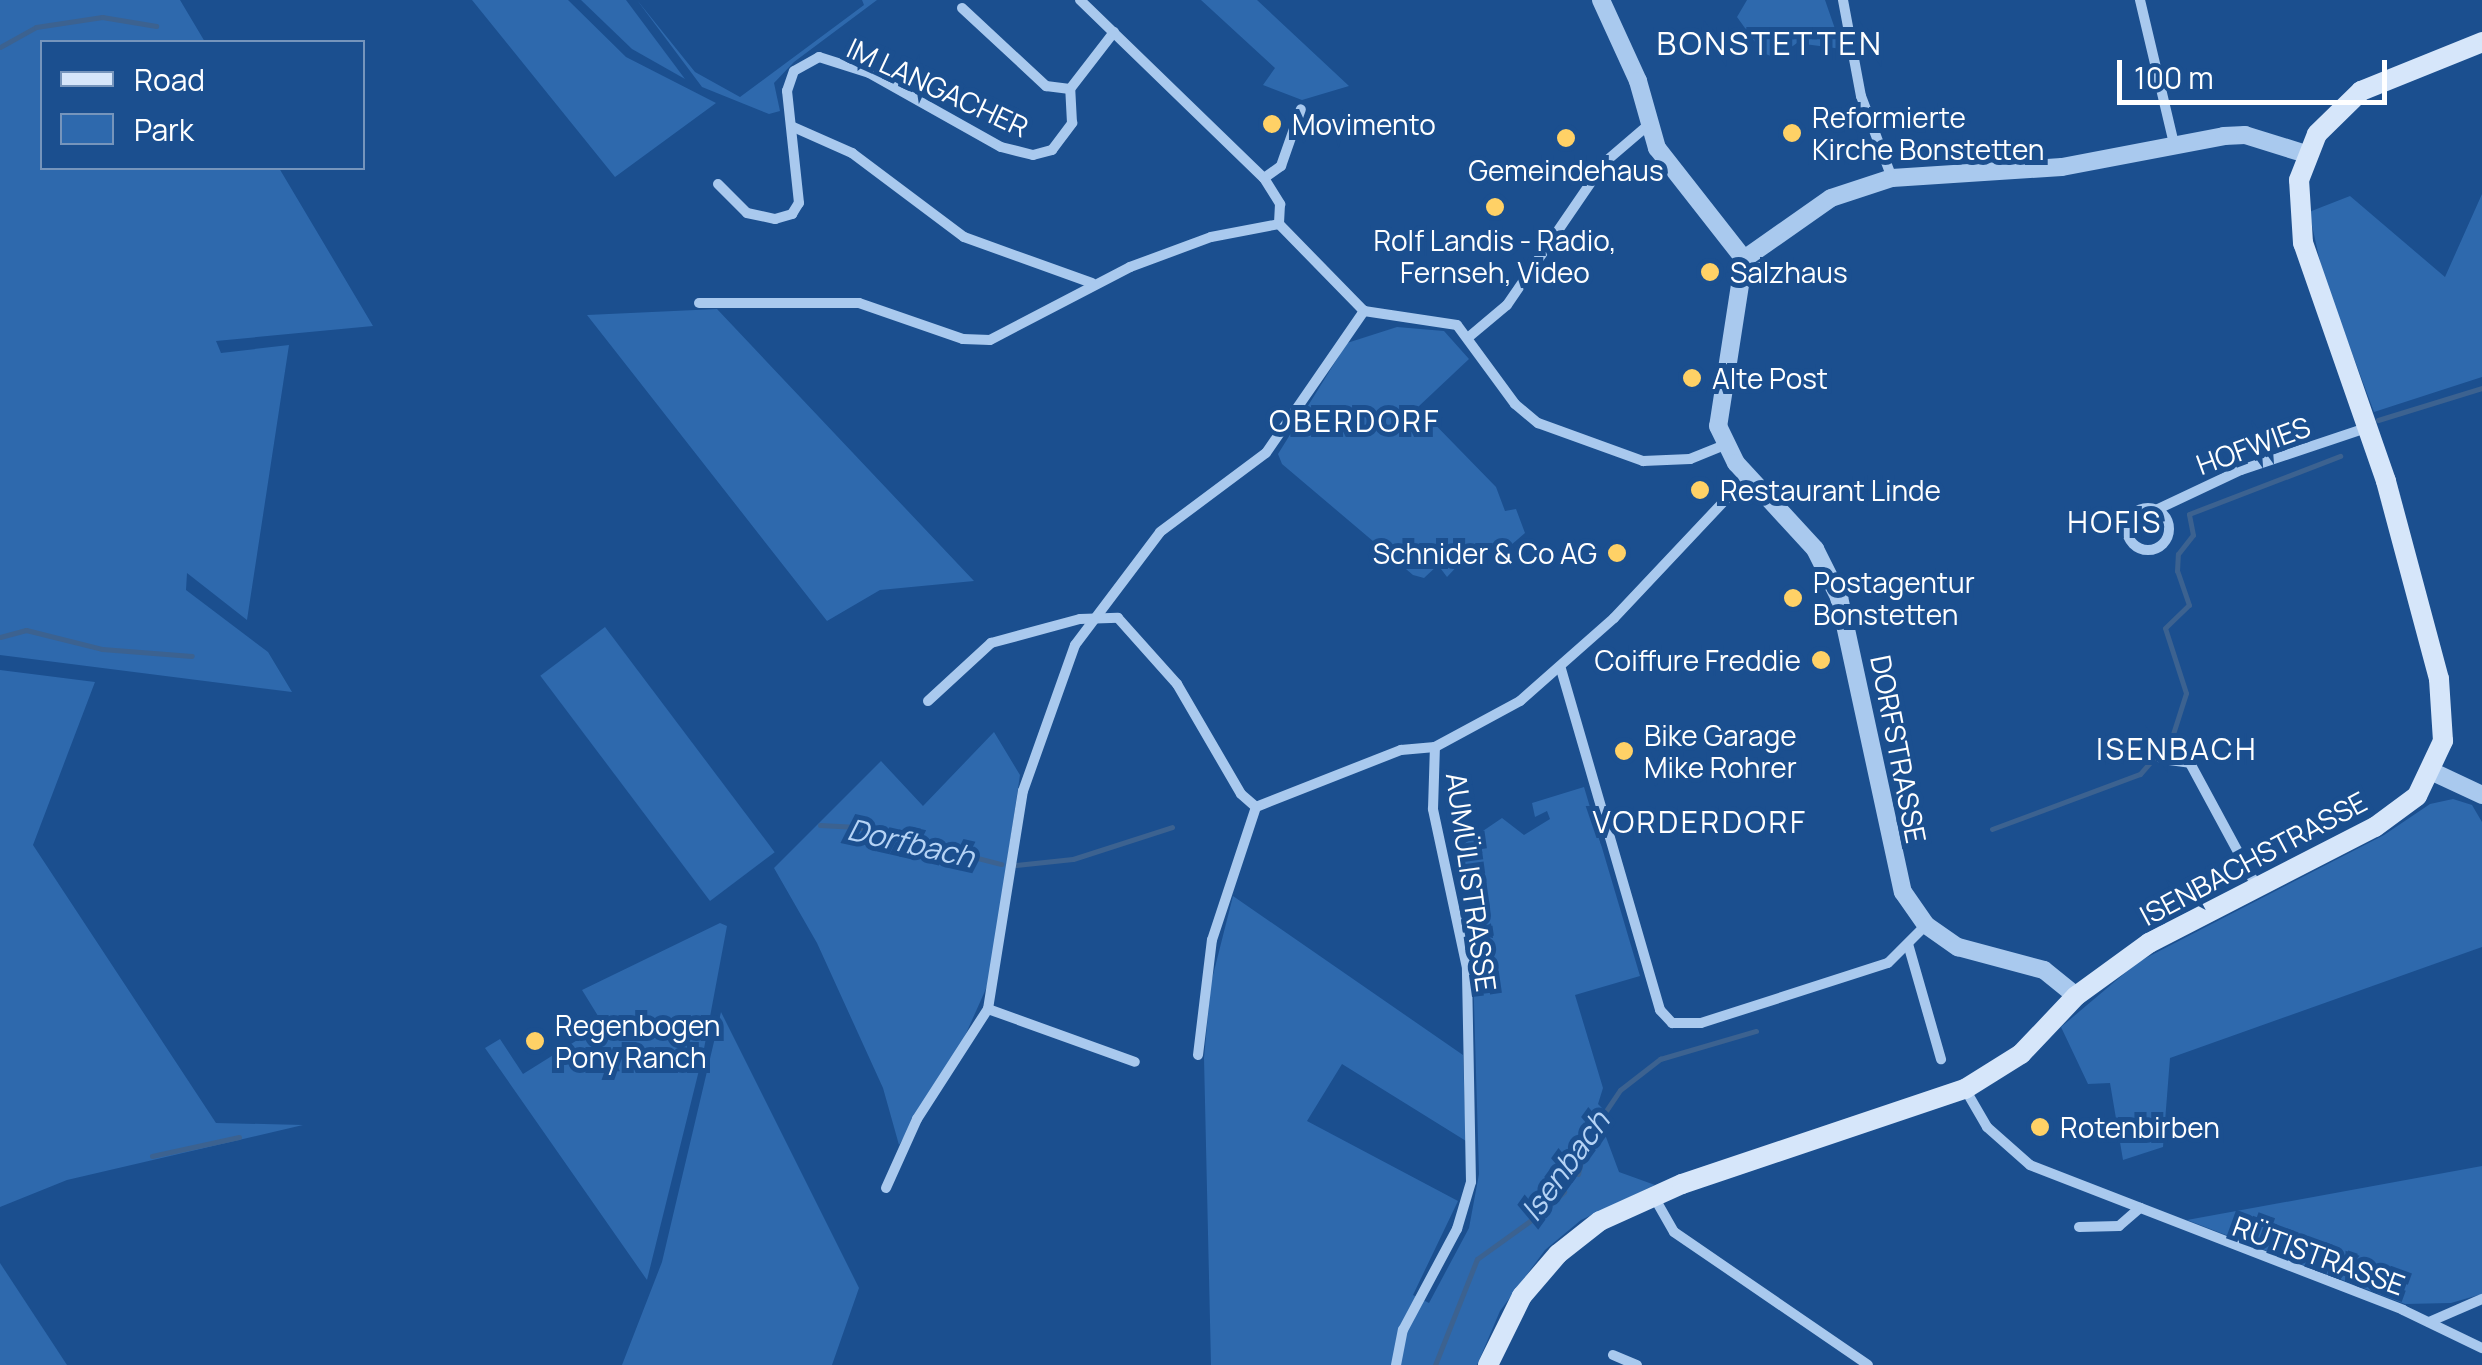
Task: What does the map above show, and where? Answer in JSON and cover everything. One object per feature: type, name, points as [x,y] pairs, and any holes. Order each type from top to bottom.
[{"type":"main road","points":[[2433,772],[2443,741],[2439,679],[2366,428],[2303,243],[2298,204],[2306,154],[2361,91],[2482,42]]},
{"type":"main road","name":"ISENBACHSTRASSE","points":[[1488,1365],[1509,1316],[1558,1254],[1600,1221],[1654,1196],[1965,1089],[2020,1054],[2076,996],[2148,943],[2259,890],[2390,818],[2433,772]]},
{"type":"street","points":[[1080,0],[1264,178],[1280,204],[1279,224],[1364,311],[1457,324],[1470,336],[1515,404],[1538,423],[1643,462],[1690,459],[1724,445],[1718,407],[1751,262],[1830,198],[1892,178],[2062,167],[2245,135],[2306,154]]},
{"type":"street","points":[[1601,0],[1638,81],[1647,126],[1679,179],[1751,262],[1770,272]]},
{"type":"street","points":[[1843,0],[1861,96],[1892,178]]},
{"type":"street","points":[[2140,0],[2175,148]]},
{"type":"street","name":"IM LANGACHER","points":[[718,184],[747,213],[775,219],[792,214],[799,202],[790,79],[802,63],[819,58],[869,74],[958,127],[1033,156],[1052,150],[1068,134],[1070,89],[1046,86],[962,8]]},
{"type":"street","points":[[1070,89],[1114,32]]},
{"type":"street","points":[[1264,178],[1281,166],[1301,109]]},
{"type":"street","points":[[791,126],[852,153],[964,237],[1092,283]]},
{"type":"street","points":[[1470,336],[1507,305],[1605,162],[1647,126]]},
{"type":"street","points":[[700,304],[859,303],[979,341],[1008,336],[1092,283],[1211,237],[1279,224]]},
{"type":"street","points":[[886,1188],[917,1119],[988,1009],[1023,792],[1061,674],[1100,616],[1107,596],[1161,530],[1266,453],[1364,311]]},
{"type":"street","name":"HOFWIES","points":[[2158,509],[2241,470],[2366,428]]},
{"type":"street","name":"DORFSTRASSE","points":[[1724,445],[1815,549],[1839,596],[1894,868],[1926,925],[1970,953],[2056,976],[2076,996]]},
{"type":"street","name":"AUMÜLISTRASSE","points":[[1396,1365],[1404,1330],[1458,1228],[1472,1159],[1467,968],[1433,809],[1435,746],[1520,701],[1561,669],[1748,476]]},
{"type":"street","points":[[2142,508],[2158,509],[2169,522],[2168,538],[2155,549],[2139,548],[2128,535],[2130,518],[2142,508]]},
{"type":"street","points":[[928,702],[991,643],[1100,616],[1118,618],[1177,684],[1241,794],[1256,808]]},
{"type":"street","points":[[1561,669],[1660,1010],[1672,1024],[1702,1023],[1888,964],[1926,925]]},
{"type":"street","points":[[1198,1055],[1212,940],[1256,808],[1401,750],[1435,746]]},
{"type":"street","points":[[2162,759],[2190,762],[2259,890]]},
{"type":"street","points":[[2433,772],[2482,794]]},
{"type":"street","points":[[1908,944],[1940,1058]]},
{"type":"street","points":[[988,1009],[1135,1062]]},
{"type":"street","name":"RÜTISTRASSE","points":[[1965,1089],[1987,1127],[2030,1165],[2428,1322],[2482,1348]]},
{"type":"street","points":[[1654,1196],[1674,1232],[1868,1365]]},
{"type":"street","points":[[2078,1227],[2119,1226],[2140,1208]]},
{"type":"street","points":[[2428,1322],[2482,1300]]},
{"type":"street","points":[[1613,1355],[1636,1365]]},
{"type":"green space","points":[[0,0],[180,0],[204,40],[40,40],[40,170],[280,170],[373,326],[216,341],[221,353],[289,345],[247,620],[187,573],[186,590],[268,652],[292,692],[0,655]]},
{"type":"green space","points":[[472,0],[568,0],[626,57],[716,103],[615,177]]},
{"type":"green space","points":[[581,0],[626,0],[685,79],[632,49]]},
{"type":"green space","points":[[637,0],[695,72],[740,97],[864,5],[862,0],[877,0],[794,62],[774,83],[780,111],[769,114],[702,87]]},
{"type":"green space","points":[[1201,0],[1257,0],[1349,86],[1302,100],[1263,85],[1275,68]]},
{"type":"green space","points":[[1747,0],[1825,0],[1842,49],[1797,43],[1776,58],[1763,53],[1737,17]]},
{"type":"green space","points":[[2482,194],[2482,377],[2374,412],[2323,275],[2309,212],[2350,196],[2445,277]]},
{"type":"green space","points":[[717,309],[974,581],[880,590],[827,621],[587,315]]},
{"type":"green space","points":[[1397,327],[1444,331],[1469,359],[1418,407],[1496,487],[1505,511],[1516,509],[1525,533],[1496,558],[1477,545],[1447,577],[1438,565],[1424,578],[1413,575],[1282,464],[1278,454],[1347,343]]},
{"type":"green space","points":[[605,627],[775,852],[710,901],[540,676]]},
{"type":"green space","points":[[0,670],[95,682],[33,845],[216,1123],[303,1125],[67,1180],[0,1207]]},
{"type":"green space","points":[[994,732],[1020,775],[989,982],[960,1047],[899,1145],[883,1088],[817,943],[774,868],[881,761],[923,806]]},
{"type":"green space","points":[[1584,787],[1640,976],[1575,995],[1603,1088],[1598,1104],[1610,1116],[1603,1129],[1619,1172],[1655,1185],[1581,1220],[1545,1250],[1500,1311],[1477,1365],[1211,1365],[1204,1058],[1211,983],[1233,896],[1463,1055],[1466,1141],[1342,1064],[1307,1121],[1458,1201],[1413,1295],[1429,1303],[1469,1228],[1479,1174],[1472,936],[1455,850],[1502,818],[1524,835],[1550,819],[1547,811],[1535,817],[1532,803]]},
{"type":"green space","points":[[2453,799],[2472,805],[2482,822],[2482,947],[2170,1058],[2163,1147],[2123,1160],[2110,1083],[2088,1084],[2061,1027],[2138,962],[2384,835],[2430,804]]},
{"type":"green space","points":[[720,923],[727,926],[703,1054],[647,1280],[485,1048],[500,1039],[523,1074],[603,1024],[582,990]]},
{"type":"green space","points":[[721,1012],[859,1288],[832,1365],[622,1365],[662,1262]]},
{"type":"green space","points":[[2482,1166],[2482,1294],[2451,1303],[2405,1304],[2187,1220]]},
{"type":"green space","points":[[0,1263],[67,1365],[0,1365]]},
{"type":"waterway","points":[[0,47],[36,27],[102,17],[156,26]]},
{"type":"waterway","points":[[2378,420],[2482,388]]},
{"type":"waterway","name":"Isenbach","points":[[1992,829],[2140,774],[2172,737],[2186,693],[2165,628],[2189,605],[2177,571],[2178,554],[2193,535],[2189,514],[2340,456]]},
{"type":"waterway","points":[[0,637],[26,630],[102,649],[192,656]]},
{"type":"waterway","name":"Dorfbach","points":[[820,825],[857,827],[1001,864]]},
{"type":"waterway","name":"Dorfbach","points":[[1016,865],[1073,859],[1172,827]]},
{"type":"waterway","name":"Isenbach","points":[[1435,1365],[1477,1259],[1534,1218],[1620,1090],[1660,1059],[1756,1031]]},
{"type":"waterway","name":"Dorfbach","points":[[152,1156],[239,1137]]},
{"type":"waterway","points":[[1578,1174],[1585,1143]]},
{"type":"waterway","points":[[1536,1217],[1564,1192]]},
{"type":"place","name":"Movimento","points":[[1272,124]]},
{"type":"place","name":"Reformierte Kirche Bonstetten","points":[[1792,133]]},
{"type":"place","name":"Gemeindehaus","points":[[1566,138]]},
{"type":"place","name":"Rolf Landis - Radio, Fernseh, Video","points":[[1495,207]]},
{"type":"place","name":"Salzhaus","points":[[1710,272]]},
{"type":"place","name":"Alte Post","points":[[1692,378]]},
{"type":"place","name":"Restaurant Linde","points":[[1700,490]]},
{"type":"place","name":"Schnider & Co AG","points":[[1617,553]]},
{"type":"place","name":"Postagentur Bonstetten","points":[[1793,598]]},
{"type":"place","name":"Coiffure Freddie","points":[[1821,660]]},
{"type":"place","name":"Bike Garage Mike Rohrer","points":[[1624,751]]},
{"type":"place","name":"Regenbogen Pony Ranch","points":[[535,1041]]},
{"type":"place","name":"Rotenbirben","points":[[2040,1127]]},
{"type":"district","name":"BONSTETTEN","points":[[1770,43]]},
{"type":"district","name":"OBERDORF","points":[[1355,421]]},
{"type":"district","name":"HOFIS","points":[[2115,522]]},
{"type":"district","name":"ISENBACH","points":[[2177,749]]},
{"type":"district","name":"VORDERDORF","points":[[1700,822]]}]
